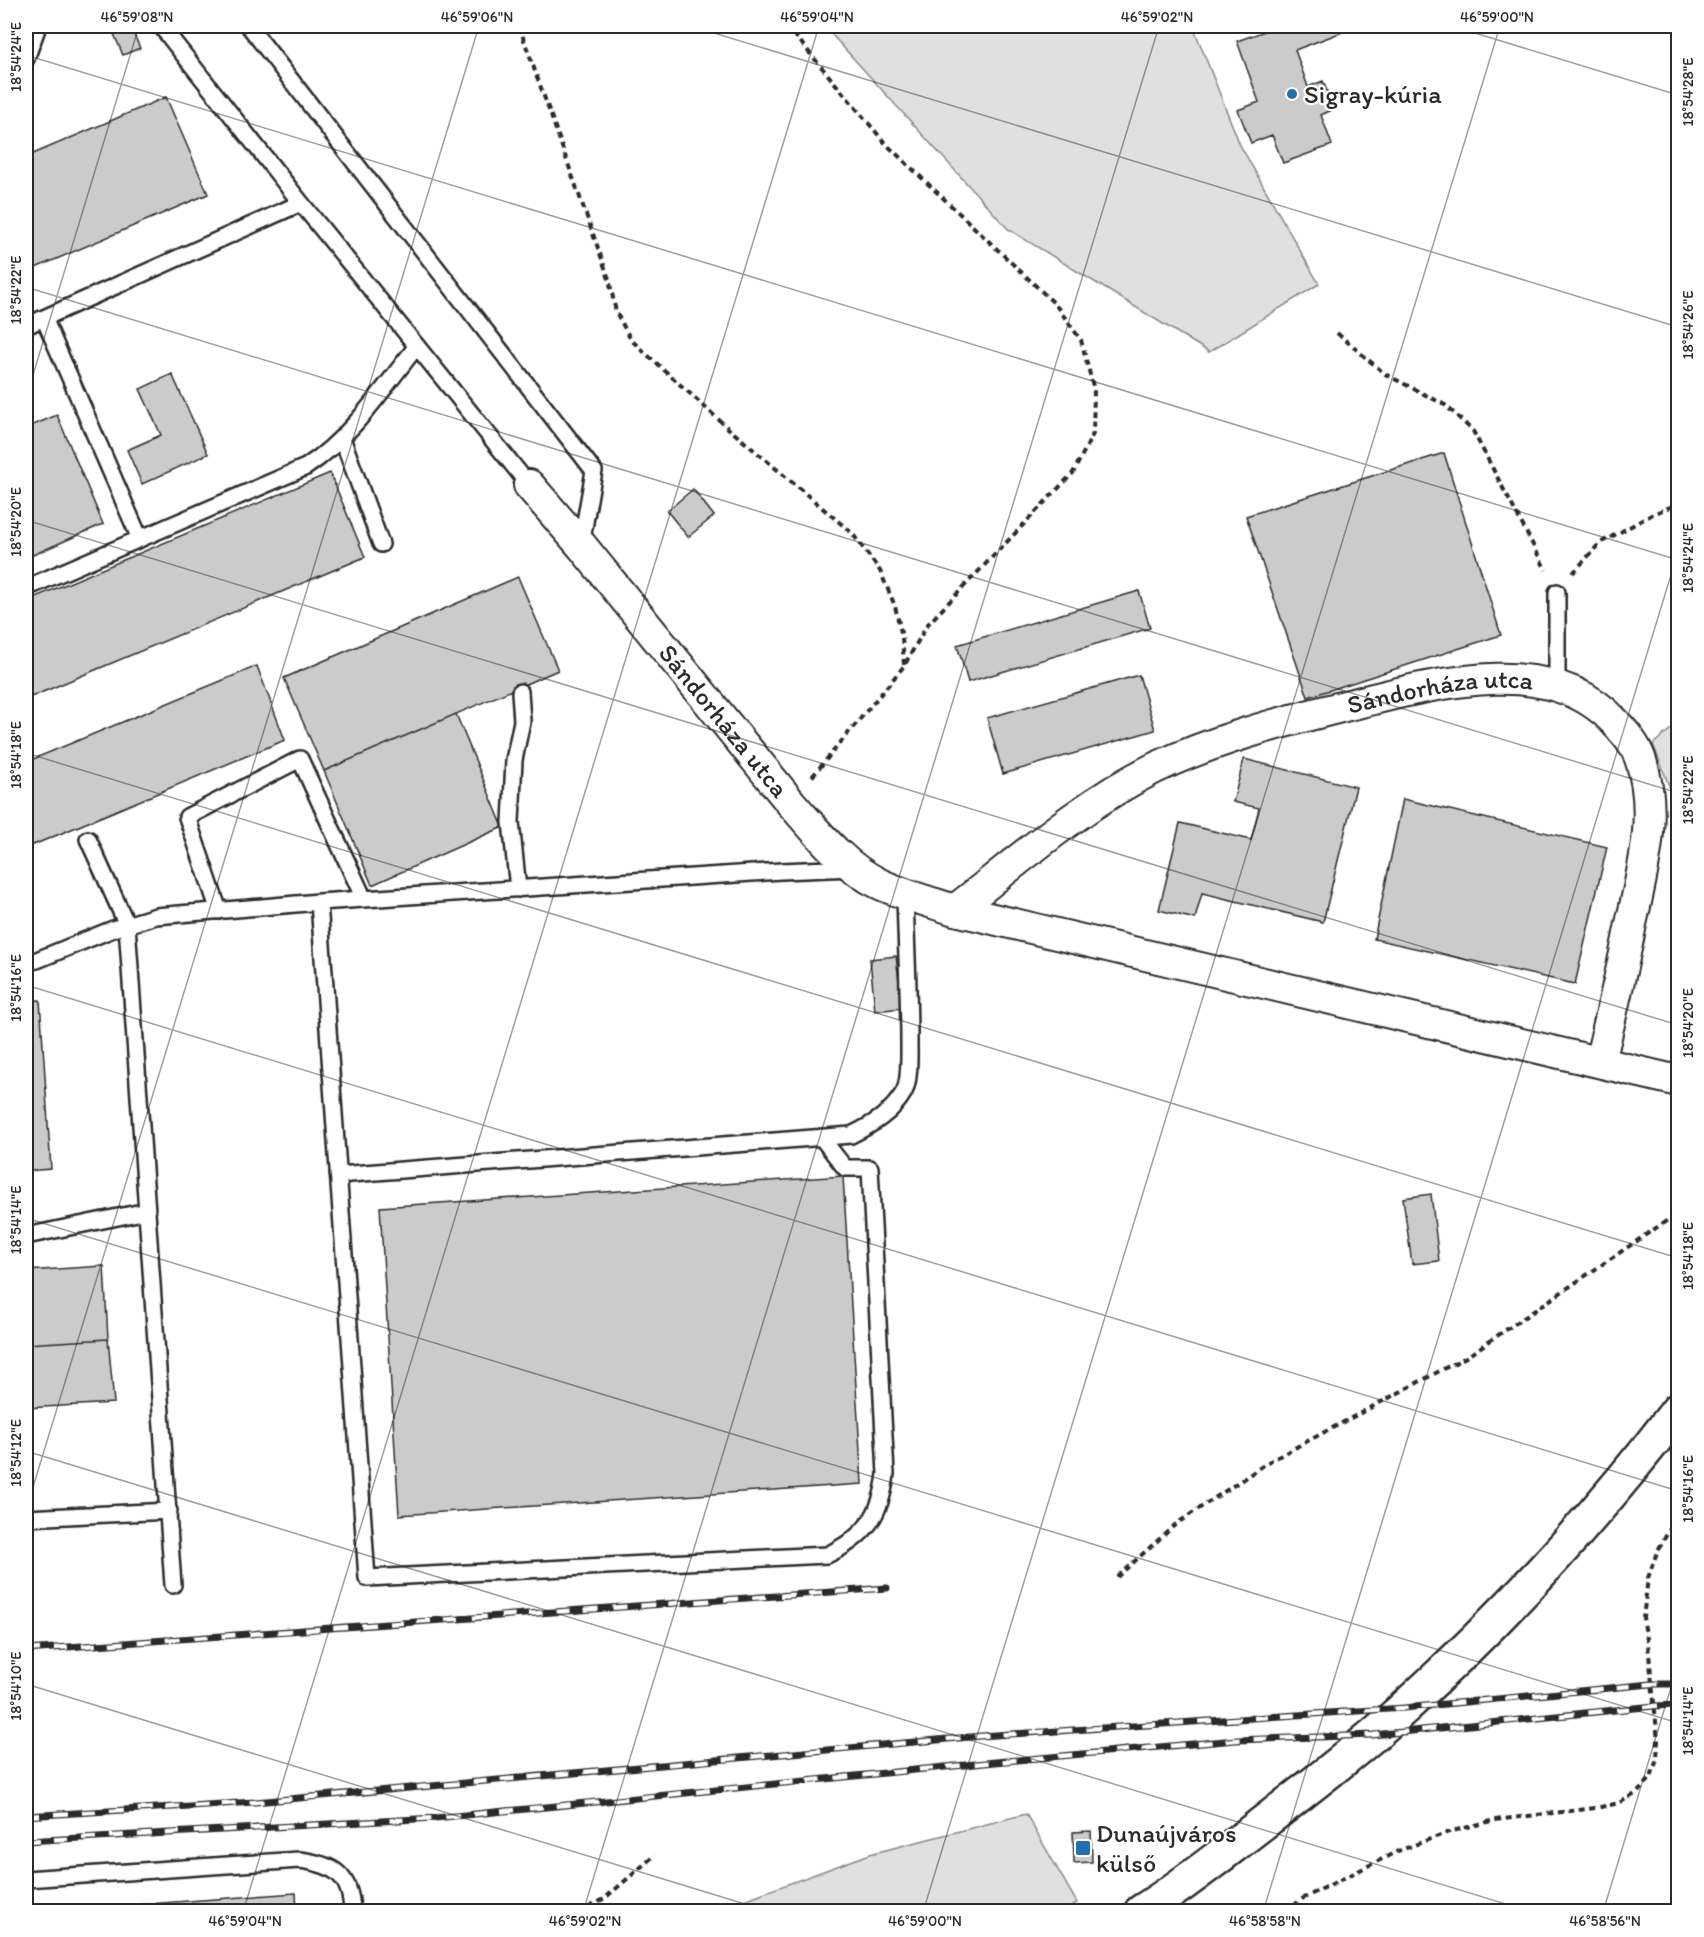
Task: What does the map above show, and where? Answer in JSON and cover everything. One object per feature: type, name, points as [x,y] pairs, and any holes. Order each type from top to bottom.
[{"type":"main road","points":[[1141,1911],[1218,1858],[1310,1788],[1404,1708],[1486,1629],[1569,1540],[1642,1456],[1678,1410]]},
{"type":"street","name":"Sándorháza utca","points":[[529,485],[581,545],[791,803],[824,840],[856,868],[878,883],[955,910],[1678,1081]]},
{"type":"street","name":"Sándorháza utca","points":[[955,910],[1055,832],[1108,795],[1155,768],[1220,741],[1261,727],[1458,681],[1492,678],[1525,680],[1557,687],[1580,696],[1605,711],[1626,735],[1639,756],[1646,782],[1649,814],[1646,858],[1600,1062]]},
{"type":"lane","points":[[26,59],[38,26]]},
{"type":"lane","points":[[160,26],[529,485]]},
{"type":"lane","points":[[249,26],[594,471],[581,545]]},
{"type":"lane","points":[[26,326],[301,203]]},
{"type":"lane","points":[[44,318],[140,539]]},
{"type":"lane","points":[[26,588],[306,468],[342,438],[417,346]]},
{"type":"lane","points":[[342,438],[381,544]]},
{"type":"lane","points":[[1557,592],[1557,687]]},
{"type":"lane","points":[[518,889],[511,822],[514,760],[522,720],[520,693]]},
{"type":"lane","points":[[219,911],[187,817],[300,759],[364,899]]},
{"type":"lane","points":[[88,839],[127,925],[173,1585]]},
{"type":"lane","points":[[26,962],[156,916],[319,902],[856,868]]},
{"type":"lane","points":[[338,1175],[851,1135],[875,1123],[892,1108],[905,1090],[909,1063],[909,1005],[904,893]]},
{"type":"lane","points":[[319,902],[367,1578],[827,1555],[856,1538],[879,1508],[886,1474],[870,1168],[845,1168],[821,1137]]},
{"type":"lane","points":[[26,1236],[147,1211]]},
{"type":"lane","points":[[26,1518],[169,1511]]},
{"type":"lane","points":[[26,1879],[298,1860],[313,1862],[337,1872],[347,1883],[352,1911]]},
{"type":"path","points":[[519,26],[609,279],[616,312],[631,340],[728,428],[852,533],[880,571],[895,606],[902,638],[904,666]]},
{"type":"path","points":[[787,26],[886,144],[1055,304],[1081,340],[1094,390],[1093,434],[1073,473],[927,625],[904,666],[791,803]]},
{"type":"path","points":[[1337,333],[1385,374],[1445,405],[1473,431],[1557,592],[1600,543],[1655,513],[1678,504]]},
{"type":"path","points":[[1116,1577],[1176,1524],[1270,1461],[1466,1358],[1678,1213]]},
{"type":"path","points":[[1285,1911],[1302,1899],[1398,1851],[1449,1832],[1495,1820],[1596,1808],[1619,1803],[1637,1793],[1651,1778],[1657,1750],[1648,1644],[1643,1618],[1648,1578],[1658,1552],[1678,1514]]},
{"type":"path","points":[[580,1911],[604,1899],[655,1855]]},
{"type":"shaded area","points":[[824,26],[1193,26],[1240,145],[1319,284],[1209,352],[1008,229]]},
{"type":"shaded area","points":[[1678,723],[1678,809],[1653,744]]},
{"type":"shaded area","points":[[1026,1814],[1077,1903],[1063,1911],[714,1911],[870,1854]]},
{"type":"building","points":[[130,26],[140,48],[123,55],[111,27]]},
{"type":"building","name":"Sigray-kúria","points":[[1279,26],[1358,26],[1295,50],[1308,87],[1323,81],[1334,109],[1321,115],[1332,145],[1283,163],[1272,135],[1251,143],[1238,110],[1259,102],[1237,41]]},
{"type":"building","points":[[166,97],[208,194],[26,272],[26,157]]},
{"type":"building","points":[[172,374],[208,454],[142,484],[127,450],[161,435],[140,389]]},
{"type":"building","points":[[57,415],[103,524],[26,558],[26,428]]},
{"type":"building","points":[[1444,453],[1501,635],[1308,697],[1246,516]]},
{"type":"building","points":[[330,473],[365,557],[26,699],[26,601]]},
{"type":"building","points":[[693,489],[714,516],[688,537],[667,511]]},
{"type":"building","points":[[518,577],[558,670],[324,771],[284,678]]},
{"type":"building","points":[[1139,591],[1150,628],[968,682],[957,645]]},
{"type":"building","points":[[257,666],[285,740],[26,848],[26,762]]},
{"type":"building","points":[[1139,675],[1155,730],[1003,774],[987,718]]},
{"type":"building","points":[[456,714],[503,827],[372,885],[324,771]]},
{"type":"building","points":[[1244,759],[1356,787],[1323,922],[1202,893],[1195,919],[1159,910],[1180,823],[1251,840],[1259,808],[1233,802]]},
{"type":"building","points":[[1403,799],[1607,847],[1575,984],[1374,939]]},
{"type":"building","points":[[896,956],[902,1008],[875,1011],[870,959]]},
{"type":"building","points":[[40,1000],[51,1169],[26,1171],[26,1001]]},
{"type":"building","points":[[843,1176],[862,1484],[399,1515],[380,1207]]},
{"type":"building","points":[[1431,1194],[1439,1261],[1412,1264],[1403,1198]]},
{"type":"building","points":[[104,1266],[108,1339],[26,1344],[26,1271]]},
{"type":"building","points":[[108,1339],[114,1403],[26,1408],[26,1344]]},
{"type":"building","points":[[1091,1831],[1092,1862],[1074,1863],[1073,1832]]},
{"type":"building","points":[[296,1893],[297,1912],[39,1912]]},
{"type":"railway","points":[[26,1650],[887,1588]]},
{"type":"railway","points":[[26,1816],[255,1802],[981,1736],[1404,1708],[1651,1684],[1678,1684]]},
{"type":"railway","points":[[26,1841],[435,1818],[1236,1740],[1373,1735],[1678,1705]]},
{"type":"place","name":"Sigray-kúria","points":[[1292,94]]},
{"type":"place","name":"Dunaújváros külső","points":[[1083,1848]]}]
